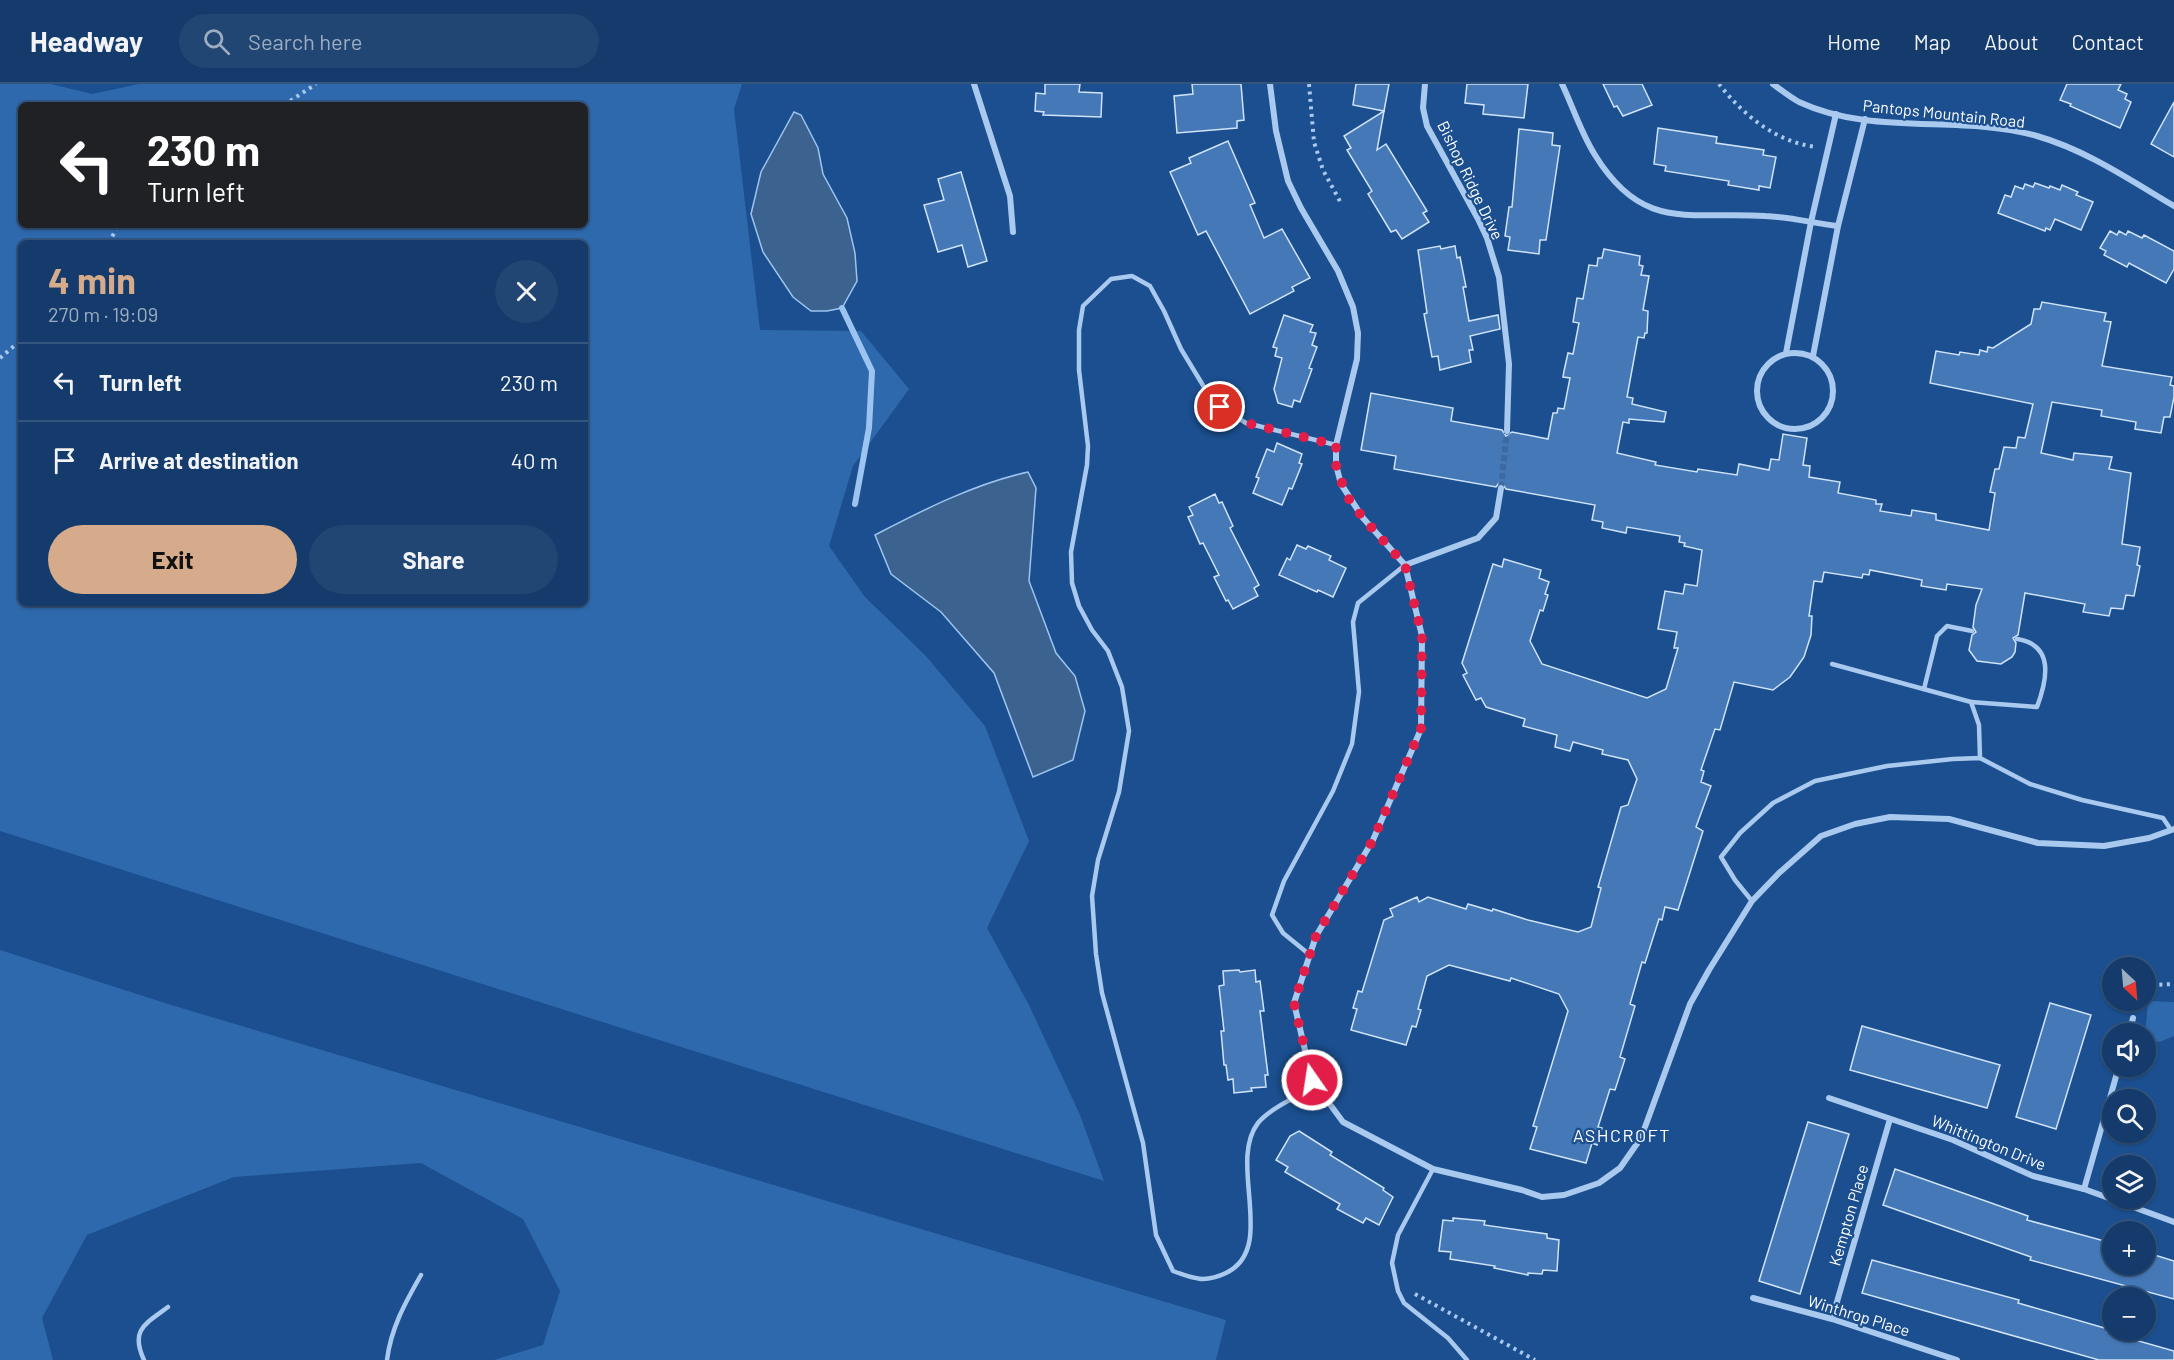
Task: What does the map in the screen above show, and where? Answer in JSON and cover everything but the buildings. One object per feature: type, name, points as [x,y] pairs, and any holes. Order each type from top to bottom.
[{"type":"street","points":[[974,84],[1010,196],[1013,232]]},
{"type":"street","points":[[1270,84],[1276,131],[1288,181],[1300,208],[1338,271],[1353,307],[1358,333],[1357,359],[1336,445],[1336,465],[1346,495],[1363,518],[1405,565],[1422,636],[1421,729],[1373,840],[1316,936],[1294,1003],[1312,1080],[1343,1122],[1433,1169],[1522,1190],[1542,1197],[1564,1195],[1599,1183],[1620,1168],[1641,1138],[1690,1004],[1708,970],[1752,901],[1779,873],[1821,836],[1855,824],[1890,817],[1949,819],[2038,843],[2104,846],[2149,838],[2173,830]]},
{"type":"street","name":"Bishop Ridge Drive","points":[[1425,84],[1423,108],[1427,126],[1487,237],[1499,277],[1509,364],[1507,431]]},
{"type":"street","points":[[1562,84],[1595,155],[1616,181],[1633,197],[1654,210],[1674,215],[1763,215],[1838,226]]},
{"type":"street","name":"Pantops Mountain Road","points":[[1773,84],[1801,103],[1836,114],[1912,124],[1992,128],[2036,136],[2071,148],[2111,168],[2174,206]]},
{"type":"street","points":[[1786,353],[1811,222],[1836,114]]},
{"type":"street","points":[[1813,356],[1838,226],[1865,119]]},
{"type":"street","points":[[1795,352],[1813,356],[1824,364],[1831,376],[1834,389],[1832,402],[1826,414],[1816,423],[1804,428],[1790,429],[1778,425],[1767,417],[1756,393],[1758,380],[1764,368],[1773,358],[1786,353],[1795,352]]},
{"type":"street","points":[[1405,565],[1478,538],[1496,518],[1501,488]]},
{"type":"street","points":[[2131,1023],[2133,1017]]},
{"type":"street","points":[[2084,1190],[2116,1077]]},
{"type":"street","name":"Whittington Drive","points":[[1828,1098],[1953,1140],[2033,1176],[2084,1190],[2174,1222]]},
{"type":"street","name":"Kempton Place","points":[[1832,1319],[1890,1119]]},
{"type":"street","name":"Winthrop Place","points":[[1753,1298],[1832,1319],[1957,1360]]},
{"type":"lane","points":[[1316,1086],[1278,1108],[1258,1123],[1251,1137],[1247,1162],[1250,1213],[1248,1250],[1237,1268],[1215,1278],[1195,1280],[1173,1271],[1156,1235],[1143,1143],[1102,993],[1096,954],[1092,896],[1098,860],[1119,792],[1129,731],[1122,687],[1108,651],[1092,630],[1079,606],[1072,583],[1071,552],[1087,465],[1088,446],[1078,370],[1079,330],[1083,306],[1111,279],[1132,276],[1150,286],[1181,349],[1204,387],[1220,407],[1246,423],[1336,445]]},
{"type":"lane","points":[[1310,955],[1283,933],[1272,915],[1284,881],[1333,791],[1352,744],[1359,692],[1353,622],[1358,603],[1405,565]]},
{"type":"lane","points":[[1924,689],[1937,636],[1947,626],[1972,631]]},
{"type":"lane","points":[[1832,664],[1971,702],[2037,707],[2044,688],[2046,665],[2039,648],[2028,641],[2017,639]]},
{"type":"lane","points":[[1971,702],[1979,725],[1980,758]]},
{"type":"lane","points":[[1752,901],[1735,880],[1721,857],[1740,833],[1773,803],[1815,780],[1887,766],[1980,758],[2030,784],[2082,800],[2163,818],[2173,830]]},
{"type":"lane","points":[[1433,1169],[1398,1235],[1392,1263],[1396,1284],[1404,1303],[1448,1338],[1467,1360]]},
{"type":"lane","points":[[387,1360],[390,1341],[400,1312],[421,1275]]},
{"type":"lane","points":[[144,1360],[138,1339],[142,1327],[168,1308]]},
{"type":"path","points":[[289,102],[316,84]]},
{"type":"path","points":[[1309,84],[1314,142],[1323,170],[1342,205]]},
{"type":"path","points":[[1719,84],[1743,112],[1789,141],[1817,148]]},
{"type":"path","points":[[0,358],[18,343]]},
{"type":"path","points":[[2156,985],[2174,984]]},
{"type":"path","points":[[1396,1284],[1535,1360]]},
{"type":"shaded area","points":[[0,84],[51,84],[92,94],[139,84],[742,84],[734,109],[760,330],[861,331],[909,389],[853,466],[829,546],[865,597],[925,655],[985,726],[1029,841],[987,928],[1029,1005],[1080,1115],[1104,1181],[0,831]]},
{"type":"shaded area","points":[[794,112],[801,115],[818,148],[823,174],[847,218],[855,253],[857,281],[842,308],[811,311],[793,297],[763,252],[751,214],[761,172]]},
{"type":"shaded area","points":[[1028,472],[1036,488],[1029,581],[1056,653],[1075,676],[1085,711],[1073,760],[1033,777],[994,673],[941,612],[891,574],[875,535],[930,507],[988,483]]},
{"type":"shaded area","points":[[0,950],[168,1004],[1226,1320],[1216,1360],[494,1360],[543,1345],[560,1291],[523,1219],[421,1163],[234,1177],[87,1235],[42,1318],[53,1360],[0,1360]]},
{"type":"shaded area","points":[[2156,1001],[2174,1002],[2174,1036],[2160,1042],[2156,1041],[2156,1023],[2146,1023],[2147,1011],[2156,1011]]},
{"type":"waterway","points":[[842,308],[872,371],[869,428],[855,504]]},
{"type":"tunnel","points":[[1501,488],[1507,431]]},
{"type":"district","name":"ASHCROFT","points":[[1622,1135]]},
{"type":"route","points":[[1220,407],[1246,423],[1336,445],[1336,465],[1346,495],[1388,548],[1405,565],[1422,636],[1421,729],[1373,840],[1316,936],[1294,1003],[1312,1080]]}]
